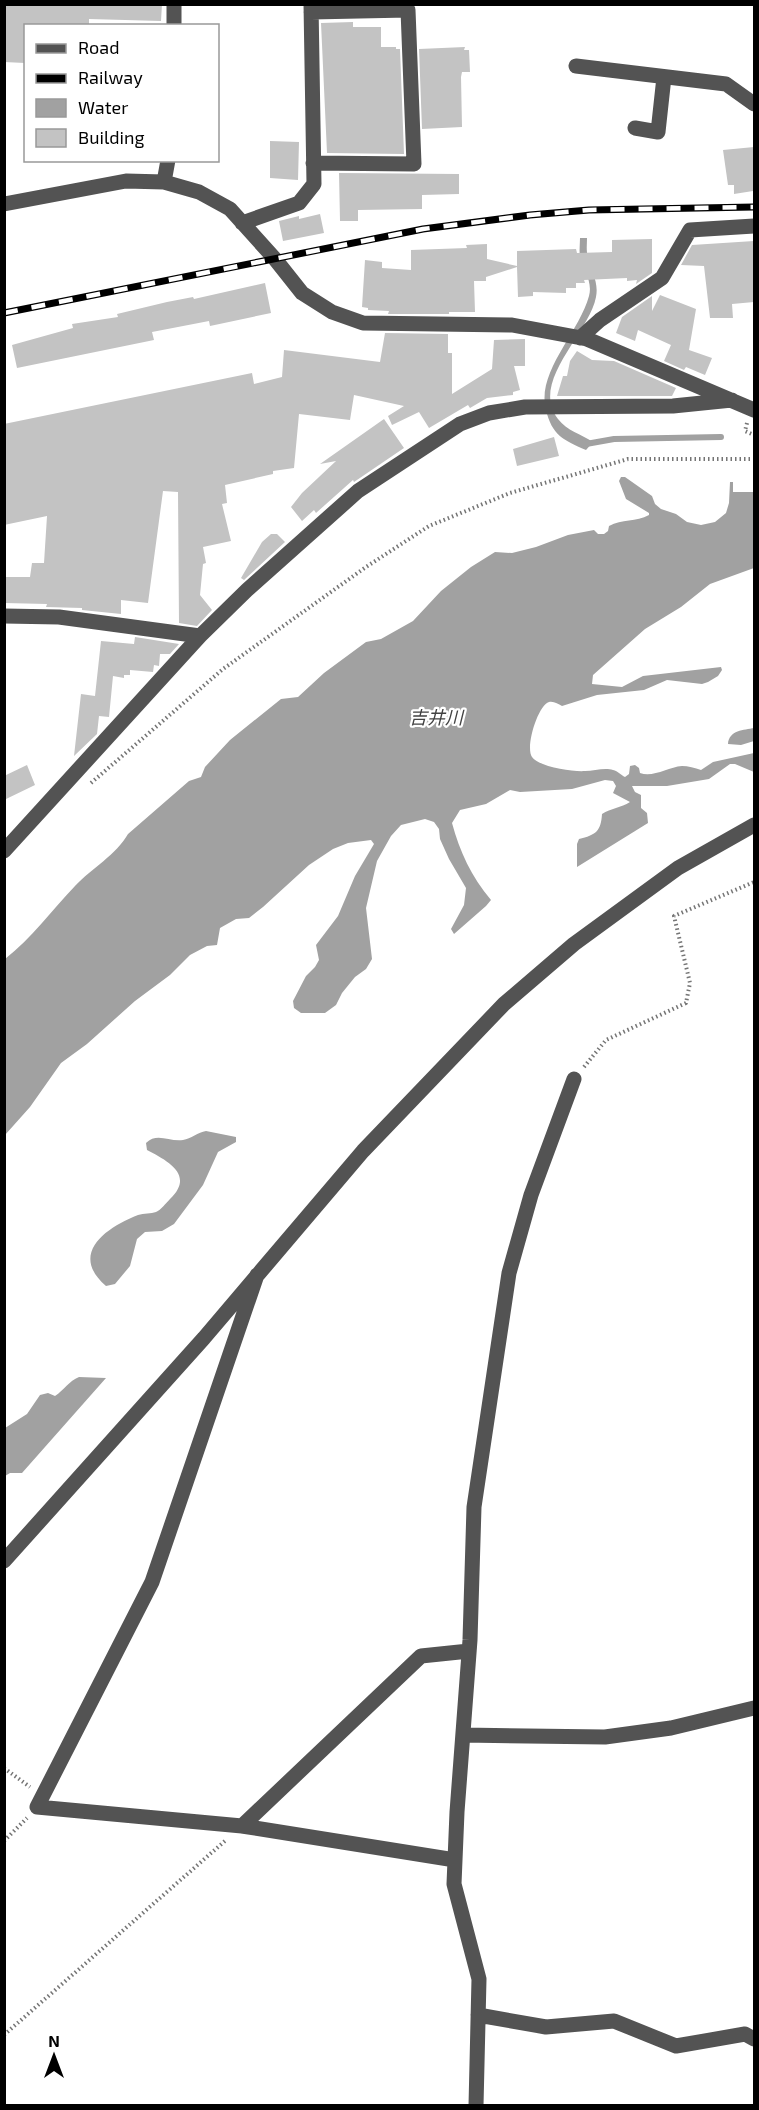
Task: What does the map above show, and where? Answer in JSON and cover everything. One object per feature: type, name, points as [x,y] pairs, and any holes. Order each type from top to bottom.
[{"type":"street","points":[[174,4],[174,24]]},
{"type":"street","points":[[242,223],[299,203],[314,184],[313,163],[311,8],[408,10],[414,164],[313,163]]},
{"type":"street","points":[[576,66],[726,84],[754,104]]},
{"type":"street","points":[[635,128],[658,132],[664,76]]},
{"type":"street","points":[[164,182],[168,162]]},
{"type":"street","points":[[4,204],[126,181],[164,182],[199,192],[230,209],[302,293],[332,312],[363,323],[512,326],[587,339],[754,410]]},
{"type":"street","points":[[580,338],[600,320],[662,278],[690,230],[754,226]]},
{"type":"street","points":[[4,851],[200,636],[247,590],[358,491],[460,424],[489,413],[525,407],[673,406],[732,400]]},
{"type":"street","points":[[4,616],[59,617],[200,636]]},
{"type":"street","points":[[4,1561],[204,1338],[363,1151],[504,1004],[574,944],[678,868],[754,825]]},
{"type":"street","points":[[476,2106],[479,1979],[454,1884],[469,1651],[474,1507],[509,1273],[531,1196],[574,1079]]},
{"type":"street","points":[[257,1275],[152,1582],[40,1802],[242,1826],[455,1860]]},
{"type":"street","points":[[242,1826],[421,1656],[469,1651]]},
{"type":"street","points":[[463,1735],[604,1737],[671,1728],[754,1708]]},
{"type":"street","points":[[478,2015],[546,2027],[614,2021],[676,2046],[745,2034],[754,2039]]},
{"type":"path","points":[[84,789],[223,669],[366,567],[429,526],[510,493],[628,459],[754,459]]},
{"type":"path","points":[[574,1079],[606,1040],[686,1003],[690,983],[674,916],[754,882]]},
{"type":"path","points":[[4,1768],[40,1802],[4,1841]]},
{"type":"path","points":[[4,2036],[242,1826]]},
{"type":"water","points":[[580,238],[587,238],[587,252],[597,292],[591,311],[555,374],[551,390],[551,405],[562,423],[593,442],[586,450],[565,440],[555,431],[548,418],[545,396],[547,381],[553,367],[577,324],[589,296],[589,280],[580,256]]},
{"type":"water","name":"吉井川","points":[[621,477],[625,477],[652,496],[655,504],[661,509],[676,514],[687,522],[701,525],[715,522],[726,513],[730,482],[733,482],[733,492],[754,492],[754,568],[710,584],[681,607],[645,629],[593,675],[592,684],[622,687],[643,676],[721,667],[722,670],[718,676],[702,684],[667,680],[644,690],[597,695],[562,706],[549,702],[541,710],[531,736],[532,757],[542,764],[565,770],[610,769],[625,777],[629,774],[630,766],[635,765],[639,768],[640,773],[645,774],[682,766],[701,770],[713,762],[754,753],[754,772],[730,764],[709,779],[667,786],[632,786],[635,792],[641,795],[641,808],[647,813],[648,823],[577,867],[579,839],[590,836],[599,828],[602,814],[630,802],[613,793],[616,786],[613,781],[605,780],[572,789],[520,792],[510,790],[486,804],[460,810],[452,823],[459,844],[472,873],[491,900],[454,934],[451,929],[464,905],[466,888],[449,859],[440,839],[439,829],[434,822],[425,819],[401,825],[391,836],[377,861],[366,908],[372,959],[366,969],[355,977],[342,993],[336,1005],[325,1013],[301,1013],[294,1008],[293,1001],[306,976],[319,960],[316,945],[338,916],[355,876],[374,844],[371,840],[348,843],[333,849],[309,865],[249,918],[236,919],[220,928],[217,945],[207,946],[190,955],[170,975],[61,1063],[30,1107],[5,1135],[5,959],[33,933],[75,886],[123,842],[128,834],[189,781],[201,777],[205,767],[230,740],[281,699],[298,697],[324,673],[366,642],[381,639],[413,621],[441,591],[471,567],[495,552],[512,553],[568,535],[594,530],[598,534],[604,534],[608,531],[609,526],[649,515],[626,499],[619,481]]},
{"type":"water","points":[[754,728],[754,741],[741,745],[728,744],[734,733]]},
{"type":"water","points":[[206,1131],[236,1137],[236,1142],[218,1152],[203,1185],[174,1224],[162,1231],[145,1232],[137,1239],[130,1266],[115,1284],[106,1286],[95,1274],[91,1263],[91,1253],[96,1243],[126,1220],[158,1211],[177,1190],[180,1183],[176,1170],[147,1150],[146,1143],[154,1138],[183,1140]]},
{"type":"water","points":[[79,1377],[106,1378],[22,1473],[10,1473],[5,1476],[5,1428],[27,1414],[40,1395],[48,1393],[55,1396]]},
{"type":"building","points":[[4,4],[162,4],[161,21],[89,19],[89,24],[24,24],[24,63],[4,62]]},
{"type":"building","points":[[353,22],[353,27],[381,27],[381,47],[400,49],[404,154],[327,153],[321,23]]},
{"type":"building","points":[[465,47],[464,50],[469,50],[470,72],[462,72],[461,77],[462,127],[422,129],[419,49]]},
{"type":"building","points":[[270,141],[299,142],[298,180],[270,178]]},
{"type":"building","points":[[754,147],[753,191],[734,194],[734,185],[728,185],[723,150]]},
{"type":"building","points":[[339,173],[459,174],[459,194],[422,195],[422,209],[358,210],[358,221],[340,221]]},
{"type":"building","points":[[320,214],[324,233],[283,241],[279,221]]},
{"type":"building","points":[[652,239],[652,273],[636,284],[637,280],[627,281],[627,278],[584,280],[585,283],[576,283],[576,288],[566,288],[566,293],[533,292],[533,296],[518,297],[517,267],[486,277],[486,281],[474,281],[475,312],[388,314],[389,311],[368,310],[362,307],[365,260],[382,262],[382,268],[411,270],[411,250],[467,248],[466,245],[487,244],[487,259],[517,266],[517,251],[576,249],[577,253],[612,252],[612,240]]},
{"type":"building","points":[[754,241],[754,302],[732,304],[733,318],[710,318],[704,266],[681,265],[692,245]]},
{"type":"building","points":[[265,283],[271,313],[210,326],[209,321],[152,332],[154,340],[17,368],[12,345],[73,328],[72,324],[118,317],[117,314],[167,302],[193,297],[194,299]]},
{"type":"building","points":[[660,295],[696,309],[689,350],[712,358],[705,375],[686,367],[684,370],[664,361],[671,345],[638,330],[635,341],[616,333],[622,317],[652,296],[652,311]]},
{"type":"building","points":[[385,333],[448,334],[448,353],[452,353],[452,394],[492,369],[494,340],[525,339],[525,366],[514,366],[520,390],[513,392],[513,395],[487,398],[470,408],[468,405],[429,428],[419,412],[392,425],[388,416],[404,406],[354,395],[350,420],[299,414],[294,468],[273,471],[273,474],[225,485],[227,503],[222,504],[231,541],[203,547],[206,563],[203,564],[200,595],[212,610],[197,626],[179,623],[178,492],[163,491],[148,603],[121,600],[121,614],[82,610],[82,608],[46,607],[47,604],[4,603],[4,577],[30,577],[32,563],[44,563],[47,516],[4,525],[4,424],[252,373],[254,384],[282,377],[284,350],[380,362]]},
{"type":"building","points":[[577,351],[592,360],[614,361],[676,388],[672,396],[557,396],[563,376],[567,376],[570,361]]},
{"type":"building","points":[[384,419],[404,448],[354,482],[353,480],[316,513],[314,510],[302,521],[291,507],[302,493],[336,461],[320,464]]},
{"type":"building","points":[[554,437],[559,456],[517,466],[513,449]]},
{"type":"building","points":[[271,534],[277,534],[285,542],[244,580],[241,578],[262,542]]},
{"type":"building","points":[[135,637],[179,644],[170,654],[160,654],[159,666],[154,665],[153,672],[130,670],[130,675],[124,675],[124,678],[113,676],[109,717],[99,716],[97,734],[74,756],[81,694],[95,696],[101,641],[134,644]]},
{"type":"building","points":[[27,765],[35,785],[4,800],[4,776]]},
{"type":"waterway","points":[[584,443],[614,439],[721,437]]},
{"type":"railway","points":[[4,313],[423,229],[589,210],[754,207]]}]
